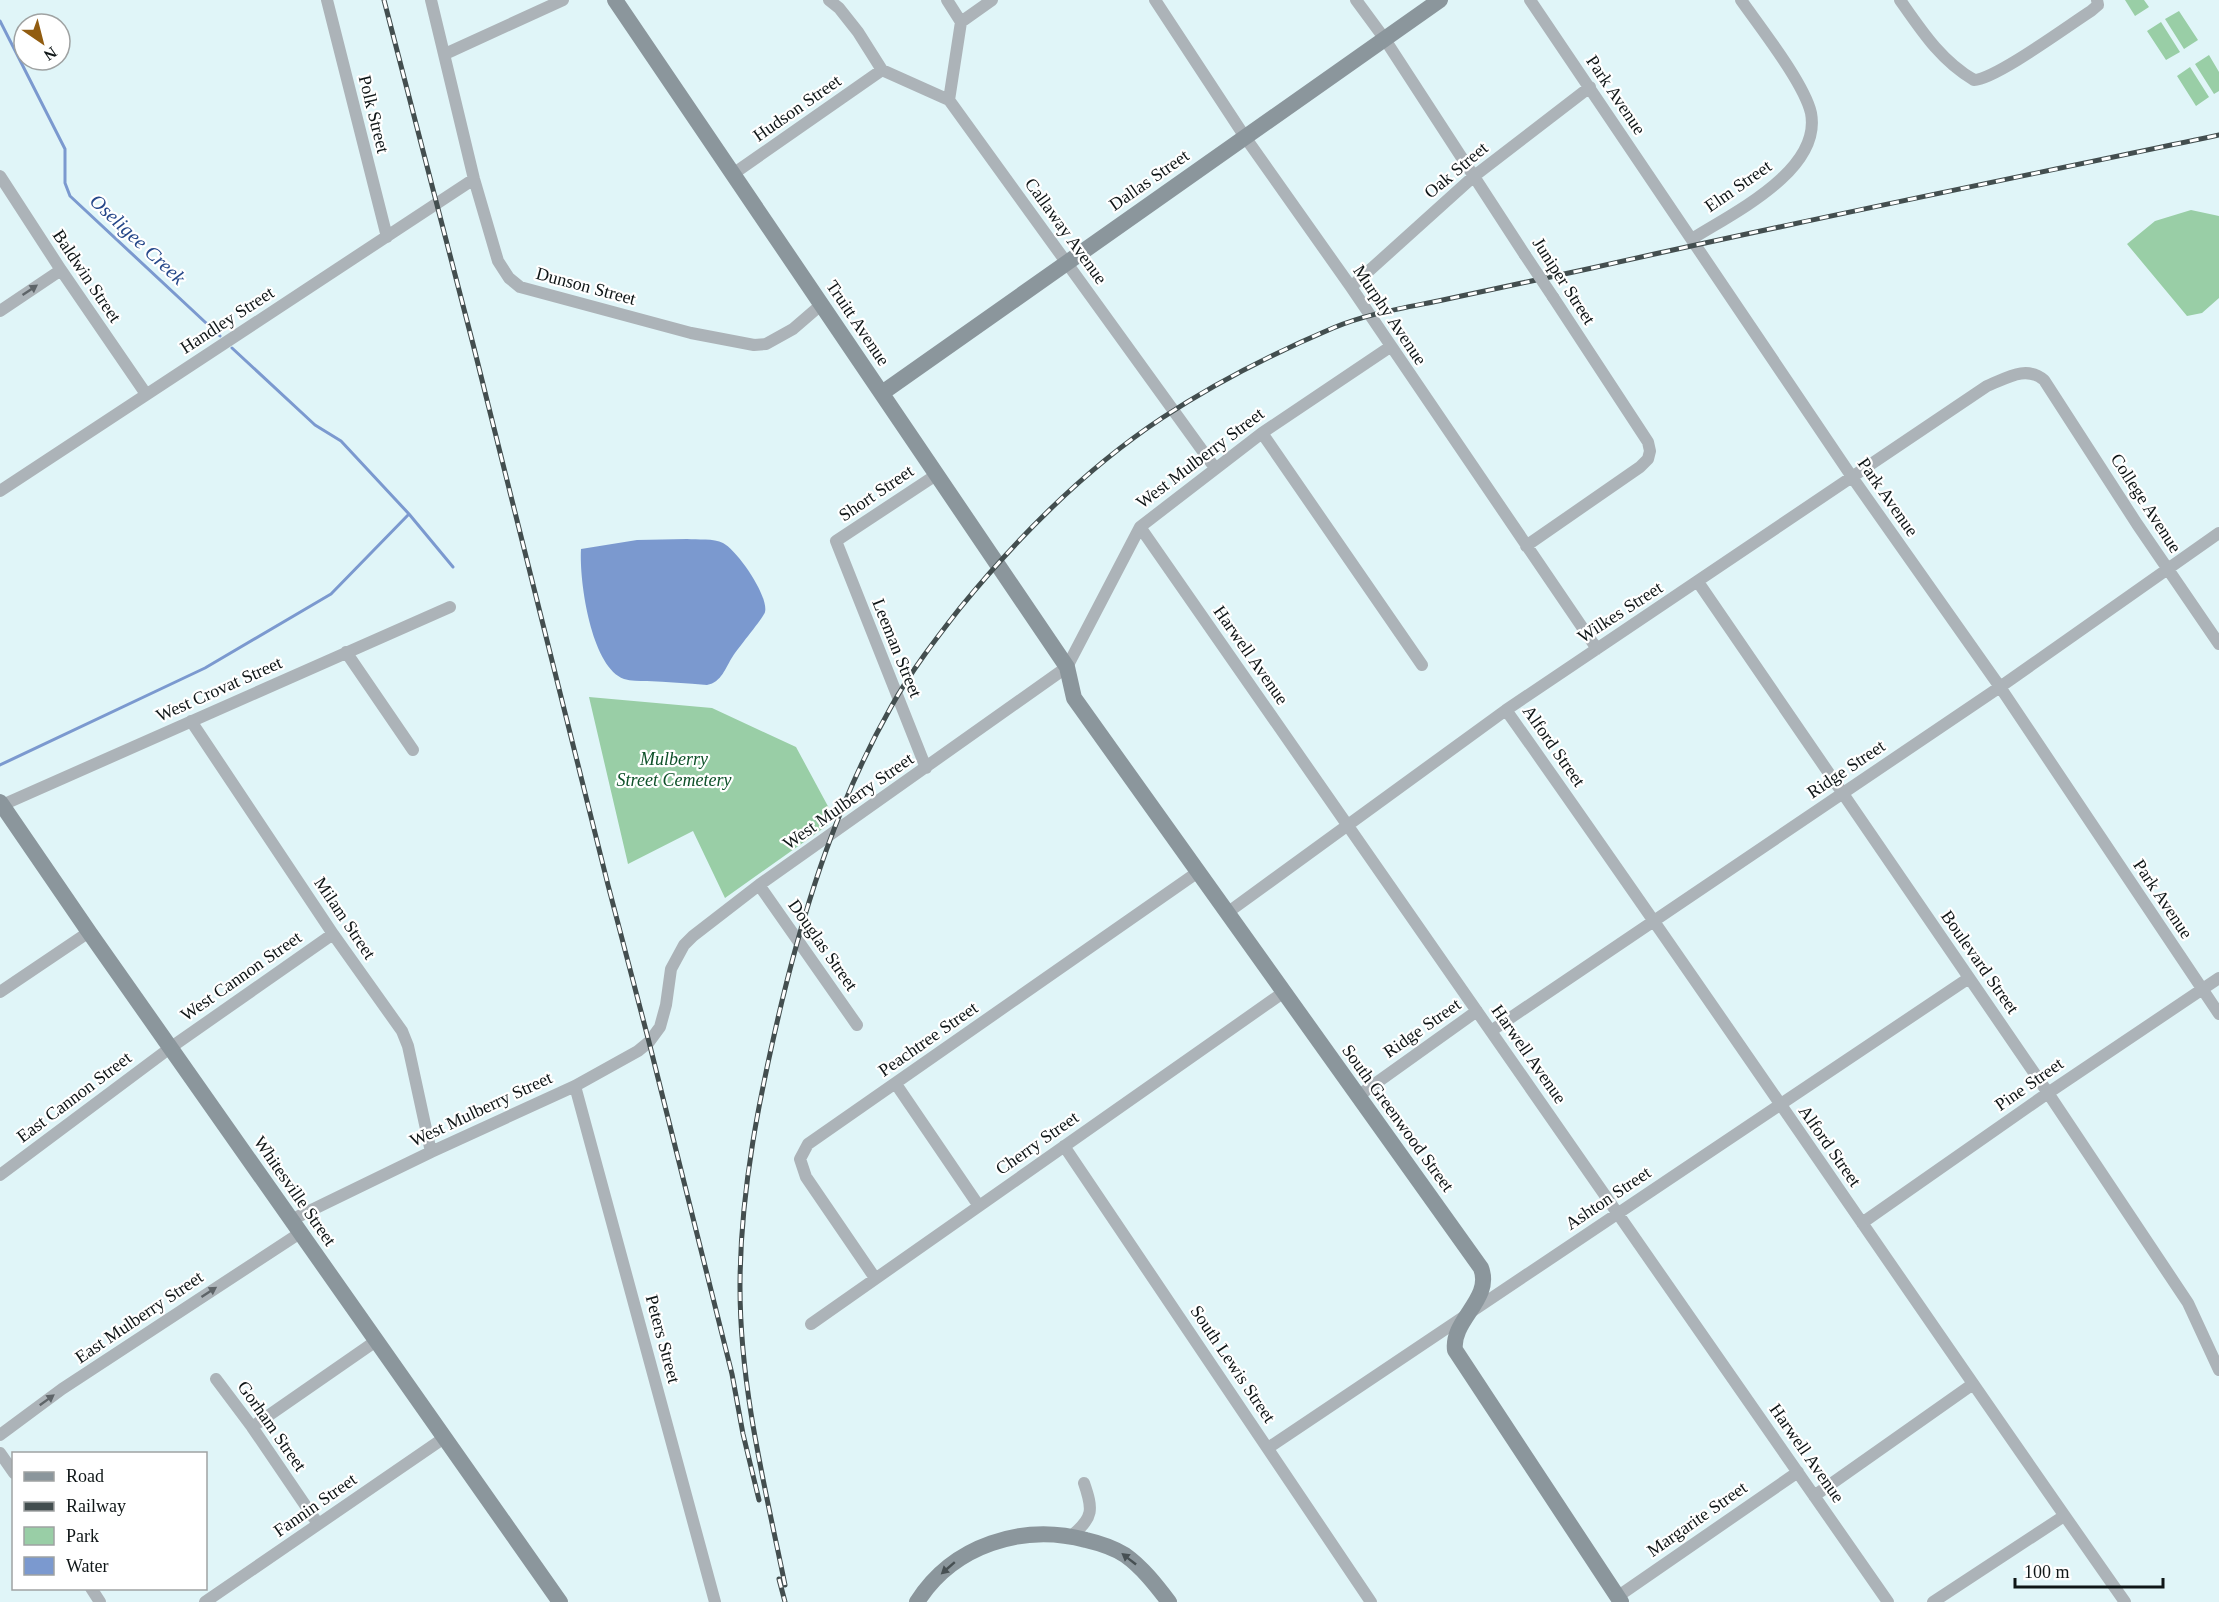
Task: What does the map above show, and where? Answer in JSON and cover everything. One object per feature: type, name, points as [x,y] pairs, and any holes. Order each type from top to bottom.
[{"type":"street","name":"Polk Street","points":[[327,0],[387,237]]},
{"type":"street","name":"Dunson Street","points":[[431,0],[474,179],[498,261],[508,278],[520,287],[691,333],[754,345],[766,344],[793,329],[822,304]]},
{"type":"street","points":[[445,54],[563,0]]},
{"type":"street","name":"Truitt Avenue","points":[[615,0],[1067,667]]},
{"type":"street","points":[[829,0],[839,8],[858,32],[882,70],[949,100],[961,22],[947,0]]},
{"type":"street","points":[[961,22],[992,0]]},
{"type":"street","name":"Murphy Avenue","points":[[1155,0],[1245,137],[1351,287],[1597,649]]},
{"type":"street","name":"Juniper Street","points":[[1356,0],[1384,38],[1648,442],[1650,451],[1648,459],[1631,475],[1526,546]]},
{"type":"street","name":"Dallas Street","points":[[882,393],[1440,0]]},
{"type":"street","name":"Park Avenue","points":[[1530,0],[1852,477],[2000,687],[2219,1014]]},
{"type":"street","name":"Elm Street","points":[[1692,239],[1761,194],[1790,171],[1803,156],[1810,134],[1811,114],[1800,86],[1742,0]]},
{"type":"street","points":[[1900,0],[1932,45],[1965,75],[1974,80],[1980,80],[2082,17],[2098,5],[2097,0]]},
{"type":"street","name":"Hudson Street","points":[[733,174],[882,70]]},
{"type":"street","name":"Oak Street","points":[[1351,287],[1473,177],[1590,87]]},
{"type":"street","name":"Callaway Avenue","points":[[949,100],[1215,468]]},
{"type":"street","name":"Baldwin Street","points":[[0,176],[61,270],[147,394]]},
{"type":"street","name":"Handley Street","points":[[0,491],[474,179]]},
{"type":"street","points":[[0,311],[61,270]]},
{"type":"street","name":"West Mulberry Street","points":[[296,1226],[431,1152],[575,1086],[620,1062],[650,1042],[660,1027],[671,969],[684,945],[693,936],[759,885],[1067,667],[1140,527],[1262,433],[1390,347]]},
{"type":"street","name":"Wilkes Street","points":[[1227,912],[1506,710],[1987,386],[2028,371],[2044,380]]},
{"type":"street","name":"College Avenue","points":[[2044,380],[2219,644]]},
{"type":"street","points":[[1262,433],[1422,665]]},
{"type":"street","name":"Short Street","points":[[836,541],[936,475]]},
{"type":"street","name":"Harwell Avenue","points":[[1140,527],[1888,1602]]},
{"type":"street","name":"Ridge Street","points":[[1491,1031],[2000,687],[2167,567],[2219,533]]},
{"type":"street","name":"Leeman Street","points":[[836,541],[926,768]]},
{"type":"street","name":"Boulevard Street","points":[[1698,582],[2048,1093],[2188,1303],[2219,1370]]},
{"type":"street","name":"West Crovat Street","points":[[1,804],[450,607]]},
{"type":"street","points":[[346,652],[413,750]]},
{"type":"street","name":"South Greenwood Street","points":[[1067,667],[1074,698],[1481,1268],[1484,1276],[1482,1287],[1455,1339],[1456,1352],[1619,1599]]},
{"type":"street","name":"Alford Street","points":[[1506,710],[1654,919],[1780,1105],[2125,1602]]},
{"type":"street","name":"Milam Street","points":[[191,721],[333,934],[402,1031],[408,1046],[431,1152]]},
{"type":"street","name":"Whitesville Street","points":[[1,804],[560,1602]]},
{"type":"street","name":"Peachtree Street","points":[[875,1278],[806,1177],[800,1159],[808,1144],[1198,872]]},
{"type":"street","name":"Douglas Street","points":[[759,885],[857,1025]]},
{"type":"street","points":[[0,992],[89,932]]},
{"type":"street","name":"West Cannon Street","points":[[170,1048],[333,934]]},
{"type":"street","name":"Ashton Street","points":[[1268,1448],[1969,978]]},
{"type":"street","name":"Pine Street","points":[[1862,1223],[2048,1093],[2219,978]]},
{"type":"street","name":"Cherry Street","points":[[811,1324],[1284,992]]},
{"type":"street","name":"Ridge Street","points":[[1358,1096],[1477,1011]]},
{"type":"street","name":"East Cannon Street","points":[[0,1175],[170,1048]]},
{"type":"street","points":[[896,1084],[978,1206]]},
{"type":"street","name":"Peters Street","points":[[575,1086],[715,1602]]},
{"type":"street","name":"South Lewis Street","points":[[1064,1146],[1371,1602]]},
{"type":"street","name":"East Mulberry Street","points":[[0,1435],[296,1226]]},
{"type":"street","points":[[2209,1350],[2219,1339]]},
{"type":"street","points":[[252,1427],[376,1341]]},
{"type":"street","name":"Gorham Street","points":[[216,1379],[252,1427],[318,1524]]},
{"type":"street","points":[[1814,1496],[1973,1384]]},
{"type":"street","name":"Fannin Street","points":[[209,1598],[444,1438]]},
{"type":"street","points":[[0,1453],[12,1470]]},
{"type":"street","name":"Margarite Street","points":[[1619,1599],[1798,1472]]},
{"type":"street","points":[[1071,1536],[1085,1524],[1090,1515],[1090,1503],[1084,1484]]},
{"type":"street","points":[[1933,1602],[2064,1516]]},
{"type":"street","points":[[917,1602],[949,1566],[988,1544],[1031,1534],[1071,1536],[1124,1554],[1146,1574],[1169,1602]]},
{"type":"green space","points":[[2125,0],[2144,0],[2149,7],[2135,16]]},
{"type":"green space","points":[[2179,11],[2198,40],[2184,49],[2165,19]]},
{"type":"green space","points":[[2161,22],[2180,52],[2166,60],[2147,31]]},
{"type":"green space","points":[[2209,55],[2219,72],[2219,91],[2214,94],[2195,64]]},
{"type":"green space","points":[[2190,67],[2209,97],[2196,106],[2177,76]]},
{"type":"green space","points":[[2191,210],[2219,216],[2219,298],[2202,313],[2187,316],[2127,244],[2155,221]]},
{"type":"green space","name":"Mulberry Street Cemetery","points":[[589,697],[712,708],[796,747],[830,810],[828,825],[725,898],[693,831],[628,864]]},
{"type":"water","points":[[637,540],[715,540],[729,547],[751,574],[762,595],[765,612],[733,656],[723,674],[712,683],[707,685],[624,679],[613,671],[603,658],[595,641],[585,601],[581,549]]},
{"type":"waterway","name":"Oseligee Creek","points":[[0,21],[65,149],[65,183],[70,196],[220,336]]},
{"type":"waterway","name":"Oseligee Creek","points":[[232,348],[315,425],[341,441],[409,514],[453,567]]},
{"type":"waterway","points":[[0,765],[205,668],[331,594],[409,514]]},
{"type":"railway","points":[[384,0],[649,1042],[732,1374],[743,1434],[759,1500]]},
{"type":"railway","points":[[785,1585],[749,1400],[741,1325],[740,1287],[747,1178],[774,1036],[802,925],[826,850],[872,742],[899,694],[932,644],[982,582],[1029,530],[1106,459],[1162,418],[1245,369],[1346,323],[1398,309],[2219,135]]},
{"type":"railway","points":[[779,1579],[785,1602]]}]
